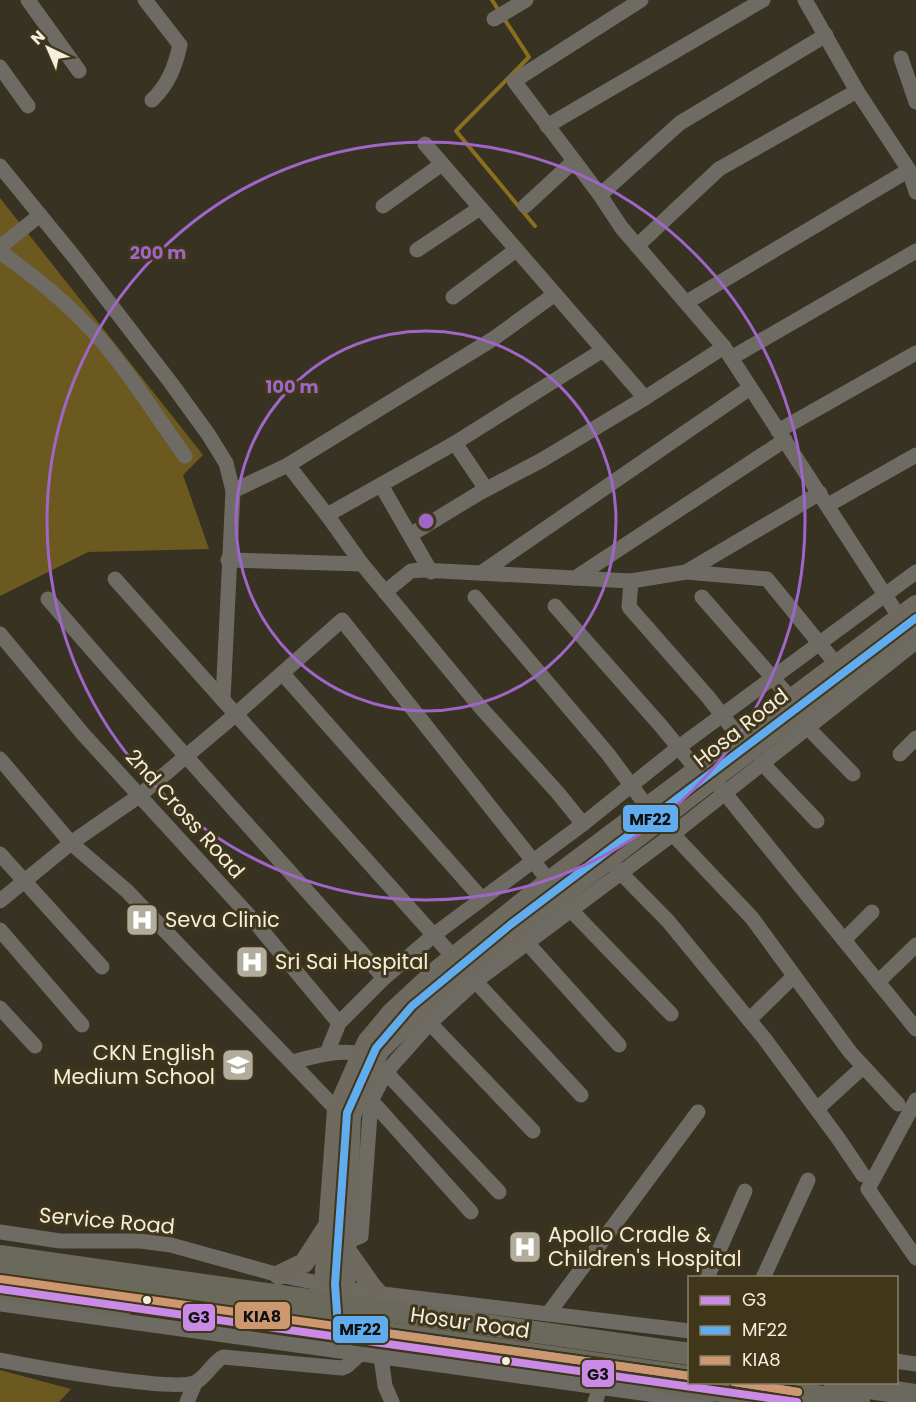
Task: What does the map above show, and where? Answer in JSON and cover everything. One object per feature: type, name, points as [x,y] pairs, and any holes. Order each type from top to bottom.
[{"type":"highway","name":"Hosur Road","points":[[0,1256],[334,1294],[393,1312],[688,1354]]},
{"type":"highway","points":[[0,1263],[688,1362]]},
{"type":"highway","points":[[0,1277],[688,1377]]},
{"type":"highway","name":"Hosur Road","points":[[0,1289],[343,1345],[797,1402]]},
{"type":"highway","points":[[731,1384],[859,1402]]},
{"type":"highway","points":[[837,1384],[916,1395]]},
{"type":"highway","points":[[893,1384],[916,1387]]},
{"type":"main road","name":"Hosa Road","points":[[343,1345],[334,1294],[328,1227],[337,1110],[390,1039],[424,1017],[446,985],[465,969],[660,821],[908,622],[916,605]]},
{"type":"main road","name":"Hosa Road","points":[[712,780],[741,739],[837,665],[908,622]]},
{"type":"main road","name":"Hosa Road","points":[[334,1294],[346,1246],[351,1116],[366,1095],[374,1062],[367,1042],[405,998],[465,969],[522,937],[560,897],[614,866],[660,821]]},
{"type":"main road","points":[[279,1275],[304,1263],[328,1227]]},
{"type":"main road","points":[[346,1246],[393,1312]]},
{"type":"street","points":[[28,0],[79,71]]},
{"type":"street","points":[[145,0],[180,45],[176,66],[161,92],[152,100]]},
{"type":"street","points":[[494,19],[526,0]]},
{"type":"street","points":[[641,0],[514,81],[600,195],[621,227],[687,302],[727,352],[886,596],[908,622]]},
{"type":"street","points":[[547,126],[763,0]]},
{"type":"street","points":[[805,0],[857,91],[909,170],[916,192]]},
{"type":"street","points":[[600,195],[680,123],[826,35]]},
{"type":"street","points":[[901,58],[915,98]]},
{"type":"street","points":[[0,67],[28,106]]},
{"type":"street","points":[[637,246],[719,169],[857,91]]},
{"type":"street","points":[[425,144],[645,398]]},
{"type":"street","points":[[525,206],[574,161]]},
{"type":"street","points":[[383,206],[442,164]]},
{"type":"street","points":[[0,166],[171,383],[226,463],[233,491],[223,700]]},
{"type":"street","points":[[687,302],[909,170]]},
{"type":"street","points":[[417,250],[480,208]]},
{"type":"street","points":[[0,247],[40,215]]},
{"type":"street","points":[[453,297],[516,250]]},
{"type":"street","points":[[410,536],[486,489],[542,460],[645,398],[916,251]]},
{"type":"street","points":[[0,252],[31,273],[86,323],[185,456]]},
{"type":"street","points":[[233,491],[288,465],[493,339],[555,294]]},
{"type":"street","points":[[327,515],[455,443],[603,350]]},
{"type":"street","points":[[574,578],[782,436],[916,353]]},
{"type":"street","points":[[481,573],[750,387]]},
{"type":"street","points":[[455,443],[486,489]]},
{"type":"street","points":[[686,572],[824,499],[916,455]]},
{"type":"street","points":[[288,465],[385,592],[482,709],[583,824]]},
{"type":"street","points":[[381,485],[431,572]]},
{"type":"street","points":[[228,560],[362,564]]},
{"type":"street","points":[[385,592],[411,571],[631,580],[686,572],[767,579],[837,665]]},
{"type":"street","points":[[327,1053],[339,1023],[384,978],[435,934],[583,824],[679,747],[916,572]]},
{"type":"street","points":[[115,579],[235,715],[581,1095]]},
{"type":"street","points":[[631,580],[629,607],[723,715],[741,739]]},
{"type":"street","points":[[475,597],[608,754],[660,821],[752,918],[850,1052],[898,1104]]},
{"type":"street","points":[[702,597],[792,700]]},
{"type":"street","points":[[48,599],[123,687],[384,978]]},
{"type":"street","points":[[555,606],[679,747],[712,780],[916,1029]]},
{"type":"street","points":[[0,901],[71,843],[139,796],[283,674],[342,620],[560,897],[671,1014]]},
{"type":"street","name":"2nd Cross Road","points":[[0,633],[83,734],[254,921],[339,1023]]},
{"type":"street","points":[[660,821],[712,780],[762,763],[916,642]]},
{"type":"street","points":[[283,674],[482,899]]},
{"type":"street","points":[[808,728],[853,774]]},
{"type":"street","points":[[900,754],[916,738]]},
{"type":"street","points":[[0,759],[71,843],[127,891],[337,1110]]},
{"type":"street","points":[[762,763],[817,821]]},
{"type":"street","points":[[0,854],[102,967]]},
{"type":"street","points":[[614,866],[668,921],[749,1020],[817,1109],[913,1247]]},
{"type":"street","points":[[844,940],[872,912]]},
{"type":"street","points":[[0,930],[82,1024]]},
{"type":"street","points":[[522,937],[619,1045]]},
{"type":"street","points":[[878,982],[916,945]]},
{"type":"street","points":[[749,1020],[794,976]]},
{"type":"street","points":[[0,1008],[35,1046]]},
{"type":"street","points":[[424,1017],[533,1131]]},
{"type":"street","points":[[292,1062],[327,1053],[351,1051],[374,1062],[499,1192]]},
{"type":"street","points":[[817,1109],[863,1067]]},
{"type":"street","points":[[366,1095],[471,1212]]},
{"type":"street","points":[[866,1182],[916,1100]]},
{"type":"street","points":[[548,1314],[698,1112]]},
{"type":"street","points":[[764,1276],[808,1180]]},
{"type":"street","points":[[708,1276],[745,1191]]},
{"type":"street","name":"Service Road","points":[[0,1232],[60,1241],[140,1241],[171,1245],[279,1275],[334,1294],[378,1293],[548,1314],[688,1327]]},
{"type":"street","points":[[0,1304],[343,1345],[381,1357],[706,1402]]},
{"type":"street","points":[[187,1402],[195,1383],[223,1358],[344,1368],[343,1345]]},
{"type":"street","points":[[381,1357],[386,1386],[392,1402]]},
{"type":"street","points":[[0,1360],[101,1377],[179,1384],[195,1383]]},
{"type":"street","points":[[898,1361],[916,1364]]},
{"type":"street","points":[[595,1402],[601,1386]]},
{"type":"shaded area","points":[[0,198],[203,455],[183,475],[209,549],[88,552],[0,596]]},
{"type":"shaded area","points":[[0,1370],[71,1389],[59,1402],[0,1402]]},
{"type":"waterway","points":[[492,0],[499,11]]},
{"type":"waterway","points":[[503,17],[529,57],[456,131],[535,226]]},
{"type":"transit line","name":"MF22","points":[[688,1376],[338,1326],[335,1284],[347,1113],[376,1048],[412,1006],[510,925],[916,618]]},
{"type":"transit line","name":"KIA8","points":[[1,1279],[688,1376]]},
{"type":"transit line","name":"G3","points":[[0,1289],[797,1402]]},
{"type":"transit line","name":"KIA8","points":[[747,1384],[798,1392]]},
{"type":"transit line","name":"MF22","points":[[748,1384],[798,1392]]},
{"type":"place","name":"Seva Clinic","points":[[142,920]]},
{"type":"place","name":"Sri Sai Hospital","points":[[252,962]]},
{"type":"place","name":"CKN English Medium School","points":[[238,1065]]},
{"type":"place","name":"Apollo Cradle & Children's Hospital","points":[[525,1247]]}]
